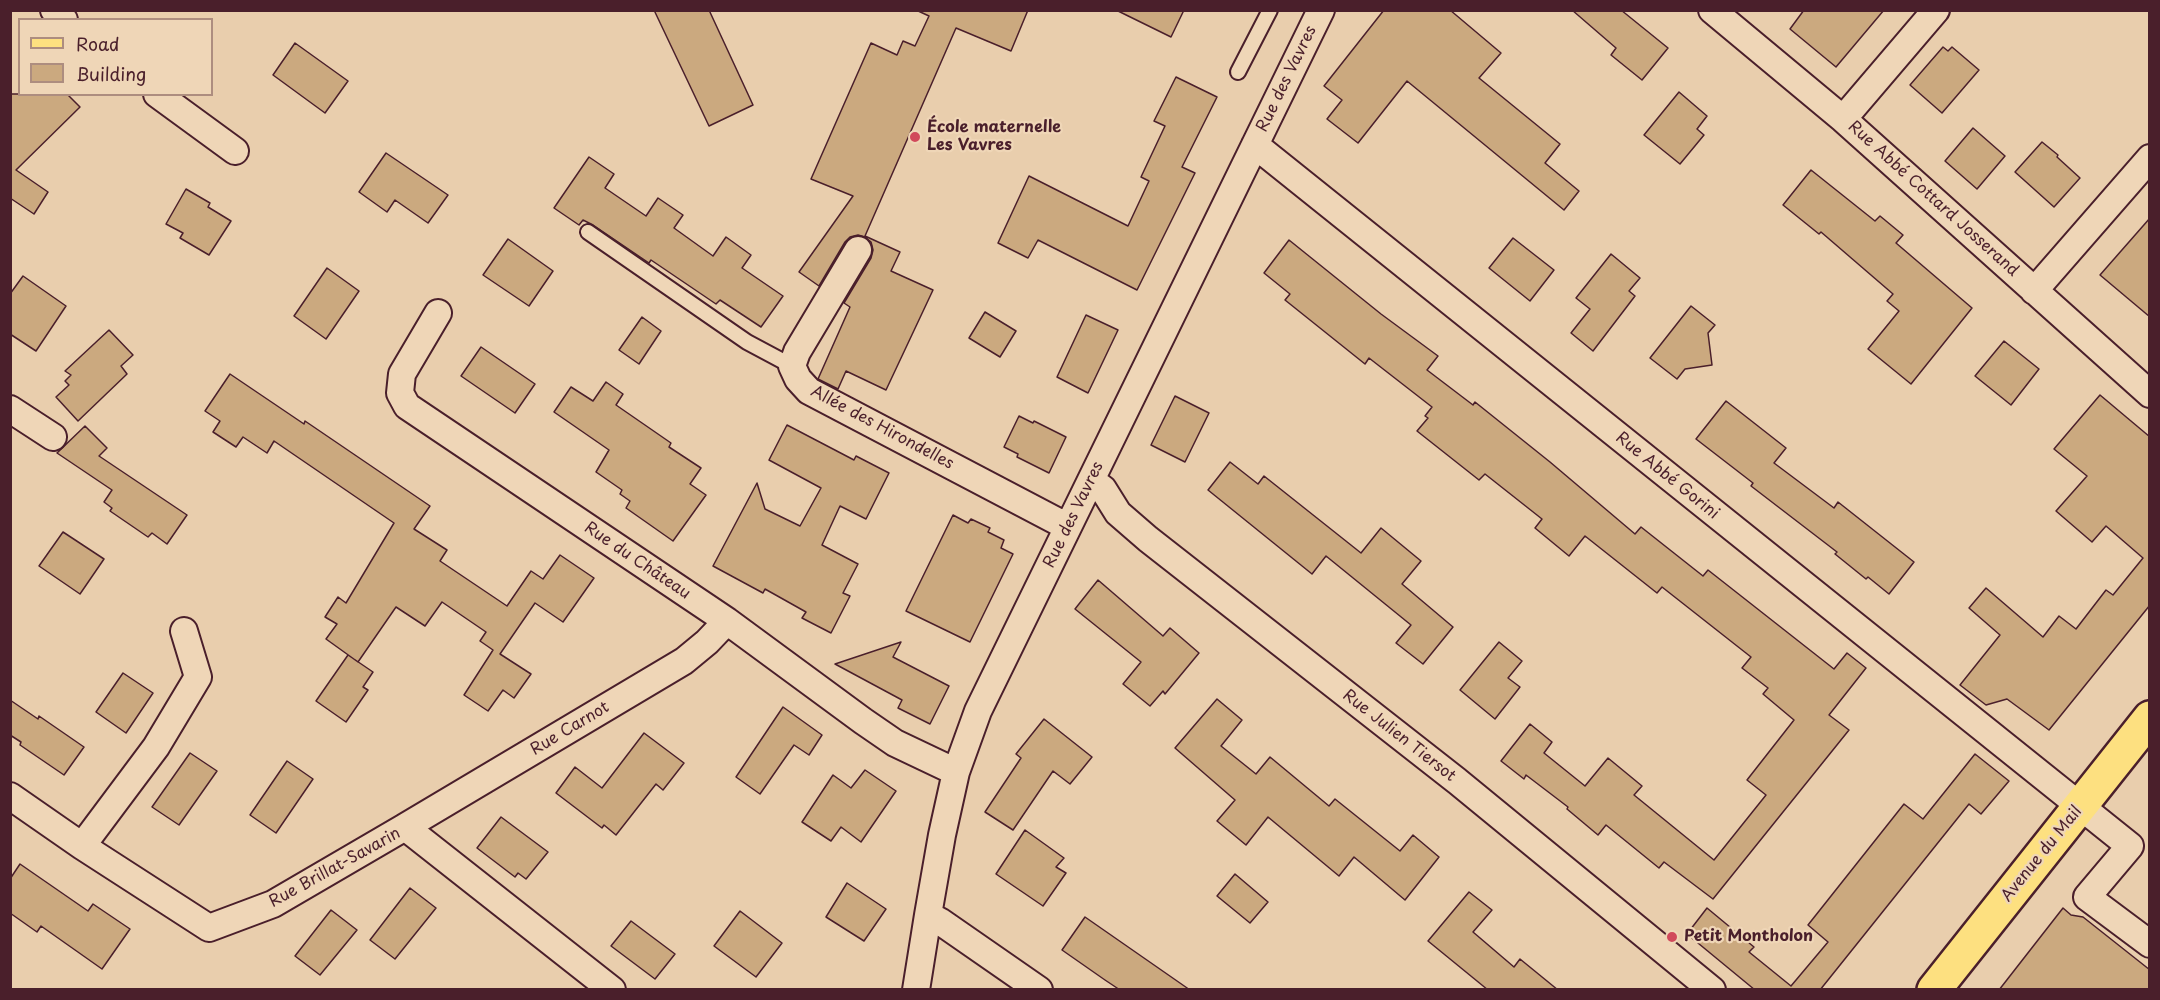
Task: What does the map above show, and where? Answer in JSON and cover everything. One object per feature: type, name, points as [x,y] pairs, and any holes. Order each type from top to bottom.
[{"type":"main road","name":"Avenue du Mail","points":[[1934,990],[2150,718]]},
{"type":"street","name":"Rue des Vavres","points":[[916,990],[942,836],[956,772],[978,711],[1321,10]]},
{"type":"street","name":"Rue Abbé Cottard Josserand","points":[[1712,10],[1844,119],[2150,394]]},
{"type":"street","points":[[1844,119],[1936,10]]},
{"type":"street","points":[[160,96],[235,151]]},
{"type":"street","name":"Rue Abbé Gorini","points":[[1255,145],[2130,846],[2087,897],[2150,944]]},
{"type":"street","points":[[2034,291],[2148,161]]},
{"type":"street","points":[[792,366],[797,352],[858,250]]},
{"type":"street","name":"Rue du Château","points":[[438,313],[402,374],[400,393],[407,406],[727,621],[896,743],[956,772]]},
{"type":"street","name":"Allée des Hirondelles","points":[[792,366],[798,380],[808,391],[1068,527]]},
{"type":"street","points":[[10,409],[53,437]]},
{"type":"street","name":"Rue Julien Tiersot","points":[[1091,480],[1103,489],[1118,513],[1148,539],[1457,781],[1712,990]]},
{"type":"street","name":"Rue Carnot","points":[[405,827],[684,661],[727,621]]},
{"type":"street","points":[[82,846],[156,747],[198,677],[184,631]]},
{"type":"street","name":"Rue Brillat-Savarin","points":[[10,796],[82,846],[209,928],[273,904],[405,827],[612,990]]},
{"type":"street","points":[[928,915],[1039,990]]},
{"type":"lane","points":[[1238,72],[1270,10]]},
{"type":"lane","points":[[588,232],[747,342],[792,366]]},
{"type":"building","points":[[654,10],[709,10],[753,105],[709,126]]},
{"type":"building","points":[[916,10],[1028,10],[1011,51],[956,28],[865,236],[900,252],[891,271],[933,290],[886,390],[846,371],[838,389],[818,379],[850,307],[844,303],[871,258],[873,250],[871,242],[865,237],[858,235],[850,237],[819,286],[799,272],[853,196],[811,179],[871,43],[897,55],[903,41],[915,46],[929,16]]},
{"type":"building","points":[[1116,10],[1184,10],[1171,37]]},
{"type":"building","points":[[1384,10],[1450,10],[1501,53],[1479,78],[1560,144],[1545,163],[1579,191],[1564,210],[1407,81],[1358,143],[1327,119],[1342,100],[1324,86]]},
{"type":"building","points":[[1572,10],[1621,10],[1668,48],[1642,80],[1611,55],[1616,48]]},
{"type":"building","points":[[1804,10],[1884,10],[1836,67],[1790,29]]},
{"type":"building","points":[[295,43],[348,81],[325,113],[273,75]]},
{"type":"building","points":[[1943,47],[1948,51],[1952,47],[1979,70],[1942,113],[1910,85]]},
{"type":"building","points":[[1176,77],[1217,97],[1182,167],[1195,173],[1137,290],[1038,240],[1028,258],[998,243],[1029,176],[1128,226],[1149,181],[1141,177],[1165,126],[1154,121]]},
{"type":"building","points":[[1679,92],[1707,116],[1697,129],[1704,135],[1680,164],[1644,135]]},
{"type":"building","points":[[10,94],[69,96],[80,107],[16,170],[48,192],[34,214],[10,198]]},
{"type":"building","points":[[1973,128],[2005,156],[1977,189],[1945,161]]},
{"type":"building","points":[[2042,142],[2080,178],[2054,207],[2015,172]]},
{"type":"building","points":[[386,153],[448,195],[428,223],[395,200],[387,212],[359,192]]},
{"type":"building","points":[[589,157],[614,174],[605,188],[646,216],[658,198],[683,215],[674,228],[713,256],[726,237],[751,255],[742,268],[783,296],[761,327],[720,300],[716,304],[651,260],[649,263],[593,225],[583,220],[579,225],[554,208]]},
{"type":"building","points":[[1811,170],[1875,221],[1880,216],[1903,235],[1896,243],[1972,308],[1911,384],[1868,349],[1899,311],[1887,301],[1893,294],[1821,232],[1819,234],[1783,205]]},
{"type":"building","points":[[186,189],[210,203],[208,207],[231,221],[209,255],[180,238],[183,233],[166,224]]},
{"type":"building","points":[[2150,218],[2150,317],[2100,275]]},
{"type":"building","points":[[1513,238],[1554,270],[1530,301],[1489,268]]},
{"type":"building","points":[[508,239],[553,271],[529,306],[483,275]]},
{"type":"building","points":[[1289,240],[1381,314],[1438,356],[1427,370],[1473,405],[1475,402],[1635,534],[1641,527],[1703,576],[1708,570],[1834,669],[1847,653],[1866,668],[1829,715],[1849,730],[1713,899],[1664,862],[1659,868],[1606,825],[1598,835],[1567,809],[1568,807],[1526,775],[1524,779],[1501,761],[1530,724],[1552,742],[1544,753],[1585,786],[1608,758],[1642,786],[1634,795],[1714,860],[1766,795],[1747,780],[1794,720],[1763,694],[1768,688],[1742,668],[1751,657],[1662,587],[1657,593],[1585,536],[1569,556],[1535,528],[1542,519],[1485,474],[1479,480],[1417,431],[1428,418],[1425,416],[1432,407],[1369,358],[1365,364],[1285,300],[1290,294],[1264,273]]},
{"type":"building","points":[[1611,254],[1640,278],[1629,291],[1635,296],[1593,351],[1571,333],[1590,309],[1576,298]]},
{"type":"building","points":[[327,268],[359,291],[326,339],[294,316]]},
{"type":"building","points":[[23,276],[66,306],[36,351],[10,334],[10,294]]},
{"type":"building","points":[[1691,306],[1715,325],[1708,333],[1712,365],[1685,369],[1677,379],[1650,358]]},
{"type":"building","points":[[985,312],[1016,331],[1000,357],[969,338]]},
{"type":"building","points":[[1086,315],[1118,330],[1088,393],[1057,377]]},
{"type":"building","points":[[642,317],[661,331],[639,364],[619,350]]},
{"type":"building","points":[[109,330],[133,355],[121,366],[127,374],[78,421],[56,397],[69,385],[65,381],[71,375],[65,371]]},
{"type":"building","points":[[2004,341],[2039,369],[2011,405],[1975,376]]},
{"type":"building","points":[[481,347],[535,384],[515,413],[461,376]]},
{"type":"building","points":[[230,374],[304,424],[305,421],[430,506],[414,529],[447,550],[440,561],[507,606],[531,571],[543,579],[560,555],[594,578],[563,622],[535,603],[500,654],[531,674],[514,698],[503,690],[488,711],[464,695],[493,650],[480,641],[486,632],[442,602],[425,626],[396,607],[358,662],[326,639],[337,624],[325,617],[338,597],[346,603],[394,523],[274,441],[267,453],[243,437],[236,447],[213,432],[220,421],[205,411]]},
{"type":"building","points":[[606,382],[623,394],[616,405],[671,443],[669,447],[701,468],[690,484],[706,495],[673,541],[626,508],[630,501],[620,494],[622,490],[596,472],[609,450],[554,412],[571,387],[593,401]]},
{"type":"building","points":[[2100,395],[2150,437],[2150,605],[2049,730],[2007,699],[1986,705],[1960,685],[2000,635],[1969,608],[1986,588],[2043,637],[2059,616],[2076,629],[2106,590],[2113,595],[2143,558],[2106,526],[2092,542],[2056,511],[2087,476],[2054,449]]},
{"type":"building","points":[[1175,396],[1209,413],[1185,462],[1151,445]]},
{"type":"building","points":[[1726,401],[1786,448],[1774,463],[1834,508],[1838,502],[1914,562],[1889,594],[1868,577],[1866,579],[1835,554],[1837,552],[1751,486],[1753,483],[1696,439]]},
{"type":"building","points":[[1019,416],[1066,437],[1049,473],[1017,457],[1018,454],[1004,447]]},
{"type":"building","points":[[787,425],[854,460],[856,456],[889,473],[866,519],[840,506],[822,545],[858,564],[843,593],[850,596],[831,633],[802,618],[806,612],[765,589],[763,593],[713,566],[757,483],[765,509],[800,526],[821,488],[769,460]]},
{"type":"building","points":[[85,426],[107,448],[99,456],[187,515],[167,544],[152,533],[148,537],[110,511],[112,508],[104,502],[112,490],[57,453]]},
{"type":"building","points":[[1230,462],[1258,484],[1264,476],[1361,553],[1381,528],[1421,561],[1402,584],[1453,627],[1423,664],[1396,643],[1411,625],[1326,556],[1312,574],[1208,490]]},
{"type":"building","points":[[953,515],[968,523],[971,519],[990,528],[988,532],[1004,540],[1001,548],[1013,554],[970,642],[906,611]]},
{"type":"building","points":[[63,532],[104,559],[80,594],[39,566]]},
{"type":"building","points":[[1098,580],[1163,636],[1170,628],[1199,653],[1165,694],[1163,691],[1150,706],[1123,684],[1141,662],[1075,609]]},
{"type":"building","points":[[901,642],[893,657],[949,686],[930,724],[898,708],[902,700],[835,664]]},
{"type":"building","points":[[1499,642],[1522,661],[1508,678],[1520,687],[1495,719],[1460,690]]},
{"type":"building","points":[[348,655],[373,672],[363,687],[368,690],[346,722],[316,701]]},
{"type":"building","points":[[123,673],[153,693],[126,733],[96,712]]},
{"type":"building","points":[[1217,699],[1242,720],[1221,746],[1256,774],[1270,757],[1329,806],[1335,799],[1400,851],[1413,835],[1439,857],[1405,900],[1354,857],[1339,876],[1268,817],[1246,845],[1217,821],[1235,800],[1175,748]]},
{"type":"building","points":[[10,700],[38,719],[39,716],[84,747],[64,775],[20,745],[21,742],[10,735]]},
{"type":"building","points":[[783,707],[822,735],[809,755],[794,745],[760,794],[736,777]]},
{"type":"building","points":[[1044,719],[1092,757],[1070,784],[1053,771],[1013,830],[985,812],[1021,758],[1016,754]]},
{"type":"building","points":[[644,733],[684,763],[663,790],[656,784],[616,835],[604,825],[602,828],[556,793],[575,767],[602,788]]},
{"type":"building","points":[[190,753],[217,771],[179,825],[152,807]]},
{"type":"building","points":[[1975,754],[2009,781],[1981,814],[1969,804],[1820,990],[1755,990],[1687,934],[1707,908],[1754,947],[1749,952],[1791,986],[1828,942],[1808,925],[1904,804],[1923,819]]},
{"type":"building","points":[[287,761],[313,779],[276,833],[250,815]]},
{"type":"building","points":[[865,770],[896,791],[861,842],[841,827],[831,841],[802,822],[833,775],[851,788]]},
{"type":"building","points":[[501,817],[548,852],[526,879],[518,873],[515,877],[477,848]]},
{"type":"building","points":[[1025,830],[1064,858],[1056,867],[1066,873],[1043,906],[996,874]]},
{"type":"building","points":[[20,864],[88,911],[93,904],[130,929],[102,969],[41,926],[37,932],[10,913],[10,879]]},
{"type":"building","points":[[1235,874],[1268,902],[1250,923],[1217,896]]},
{"type":"building","points":[[847,883],[886,909],[864,941],[826,917]]},
{"type":"building","points":[[410,888],[436,908],[395,959],[370,940]]},
{"type":"building","points":[[1469,892],[1492,910],[1473,932],[1514,967],[1520,959],[1558,990],[1488,990],[1428,941]]},
{"type":"building","points":[[2063,908],[2071,915],[2083,917],[2150,970],[2150,990],[1999,990]]},
{"type":"building","points":[[331,910],[357,930],[320,975],[295,956]]},
{"type":"building","points":[[740,911],[782,943],[756,977],[714,946]]},
{"type":"building","points":[[1085,917],[1190,990],[1120,990],[1105,980],[1062,950]]},
{"type":"building","points":[[631,921],[675,954],[655,979],[611,946]]},
{"type":"place","name":"École maternelle Les Vavres","points":[[915,137]]},
{"type":"place","name":"Petit Montholon","points":[[1672,937]]}]
